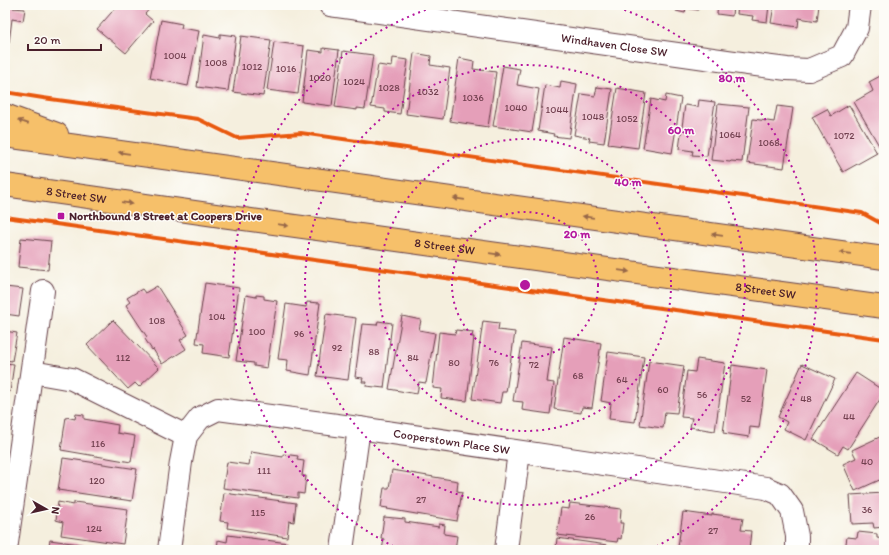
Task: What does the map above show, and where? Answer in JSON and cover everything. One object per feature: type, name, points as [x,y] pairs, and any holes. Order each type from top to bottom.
[{"type":"main road","points":[[5,115],[99,150]]},
{"type":"main road","points":[[5,136],[884,258]]},
{"type":"main road","name":"8 Street SW","points":[[5,185],[884,307]]},
{"type":"street","name":"Windhaven Close SW","points":[[330,5],[748,64],[787,69],[810,70],[842,56],[857,28],[860,5]]},
{"type":"street","points":[[6,550],[44,291]]},
{"type":"street","points":[[32,372],[72,379],[186,436]]},
{"type":"street","name":"Cooperstown Place SW","points":[[169,550],[186,436],[200,418],[218,409],[359,428],[766,488],[780,494],[792,511],[797,536],[797,550]]},
{"type":"street","points":[[342,550],[359,428]]},
{"type":"street","points":[[506,550],[519,452]]},
{"type":"building","points":[[5,5],[14,6],[13,8],[25,9],[23,21],[12,19],[9,43],[5,42]]},
{"type":"building","points":[[118,5],[148,5],[151,7],[145,14],[153,21],[126,53],[97,29]]},
{"type":"building","points":[[676,5],[699,5],[698,10],[686,8],[685,13],[676,11]]},
{"type":"building","points":[[718,5],[733,5],[732,16],[717,14]]},
{"type":"building","points":[[738,5],[769,5],[767,22],[752,20],[753,16],[737,14]]},
{"type":"building","points":[[774,5],[819,5],[817,21],[799,18],[798,27],[771,23]]},
{"type":"building","points":[[161,20],[182,24],[181,28],[199,31],[188,86],[150,78]]},
{"type":"building","points":[[220,34],[236,36],[228,91],[197,87],[204,35],[220,38]]},
{"type":"building","points":[[241,36],[271,40],[263,96],[233,92]]},
{"type":"building","points":[[274,42],[304,46],[298,94],[267,90]]},
{"type":"building","points":[[323,48],[339,50],[332,106],[302,102],[308,50],[323,52]]},
{"type":"building","points":[[343,51],[373,55],[365,109],[357,108],[357,110],[335,107]]},
{"type":"building","points":[[414,53],[431,56],[430,65],[450,68],[443,119],[406,114]]},
{"type":"building","points":[[393,58],[408,60],[400,114],[385,112],[385,109],[371,107],[378,65],[392,67]]},
{"type":"building","points":[[459,58],[474,61],[473,69],[496,72],[488,127],[450,121]]},
{"type":"building","points":[[503,66],[520,69],[517,85],[539,89],[532,132],[493,126]]},
{"type":"building","points":[[884,74],[884,147],[881,149],[854,102],[873,91],[869,82]]},
{"type":"building","points":[[561,81],[577,84],[569,138],[553,136],[554,134],[538,131],[545,85],[560,88]]},
{"type":"building","points":[[597,87],[612,89],[604,143],[589,141],[590,138],[574,135],[581,94],[595,96]]},
{"type":"building","points":[[617,88],[646,93],[638,148],[608,144]]},
{"type":"building","points":[[666,95],[681,98],[672,153],[643,148],[651,99],[665,102]]},
{"type":"building","points":[[699,100],[715,102],[707,156],[692,155],[693,151],[679,149],[685,105],[698,107]]},
{"type":"building","points":[[718,104],[749,107],[742,162],[711,160]]},
{"type":"building","points":[[849,105],[877,153],[843,172],[812,117],[827,109],[831,116]]},
{"type":"building","points":[[777,106],[793,108],[784,168],[747,163],[753,119],[774,122]]},
{"type":"building","points":[[21,238],[51,241],[48,270],[18,267]]},
{"type":"building","points":[[205,283],[239,288],[229,357],[203,353],[204,344],[196,343]]},
{"type":"building","points":[[157,286],[188,335],[180,340],[186,349],[162,364],[145,339],[147,337],[126,305],[130,302],[127,298],[142,289],[145,293]]},
{"type":"building","points":[[5,287],[23,289],[19,316],[5,314]]},
{"type":"building","points":[[246,295],[256,297],[256,295],[264,296],[264,299],[277,301],[267,368],[254,366],[254,363],[236,361]]},
{"type":"building","points":[[307,302],[320,303],[310,375],[287,371],[288,360],[278,359],[286,304],[306,307]]},
{"type":"building","points":[[326,314],[356,318],[348,380],[317,376]]},
{"type":"building","points":[[402,316],[421,320],[419,330],[435,333],[426,383],[419,382],[417,394],[389,389]]},
{"type":"building","points":[[113,320],[159,368],[139,387],[135,383],[128,389],[87,345]]},
{"type":"building","points":[[378,321],[392,323],[384,388],[366,386],[367,382],[362,382],[363,378],[355,377],[362,324],[377,325]]},
{"type":"building","points":[[483,321],[499,323],[498,330],[515,332],[506,392],[502,392],[500,403],[472,399]]},
{"type":"building","points":[[456,330],[473,332],[472,337],[474,337],[467,401],[441,398],[442,389],[433,388],[439,332],[455,334]]},
{"type":"building","points":[[5,331],[17,333],[12,361],[5,360]]},
{"type":"building","points":[[564,337],[601,343],[592,408],[582,407],[581,413],[554,409]]},
{"type":"building","points":[[522,343],[552,347],[547,382],[554,383],[550,414],[522,410],[523,402],[513,401]]},
{"type":"building","points":[[608,352],[644,357],[635,422],[609,419],[611,403],[601,401]]},
{"type":"building","points":[[697,359],[725,363],[715,431],[690,427],[692,418],[681,417],[687,371],[695,372]]},
{"type":"building","points":[[649,361],[684,366],[677,413],[665,412],[663,428],[640,425]]},
{"type":"building","points":[[5,363],[14,364],[10,392],[5,392]]},
{"type":"building","points":[[802,364],[835,379],[806,440],[784,429],[787,422],[778,417]]},
{"type":"building","points":[[732,365],[767,370],[759,428],[750,427],[749,437],[723,433]]},
{"type":"building","points":[[856,373],[884,391],[884,393],[848,449],[843,446],[838,454],[813,439]]},
{"type":"building","points":[[76,414],[84,415],[84,419],[118,425],[117,433],[135,436],[131,462],[61,450],[66,417],[75,419]]},
{"type":"building","points":[[884,435],[884,478],[855,491],[843,464],[856,458],[852,450]]},
{"type":"building","points":[[251,452],[283,457],[283,454],[298,456],[297,460],[304,461],[302,476],[306,476],[304,494],[298,493],[298,498],[223,488],[227,462],[249,465]]},
{"type":"building","points":[[63,458],[137,469],[132,501],[58,490]]},
{"type":"building","points":[[392,470],[458,481],[457,491],[462,492],[457,521],[381,507],[384,488],[389,488]]},
{"type":"building","points":[[224,493],[296,503],[294,522],[289,521],[287,537],[227,528],[228,522],[220,521]]},
{"type":"building","points":[[884,493],[884,527],[874,528],[873,523],[852,524],[850,495]]},
{"type":"building","points":[[58,502],[74,505],[74,502],[128,509],[123,544],[61,535],[63,522],[56,520]]},
{"type":"building","points":[[570,503],[621,509],[620,523],[623,523],[621,539],[618,538],[617,542],[557,535],[561,508],[569,509]]},
{"type":"building","points":[[683,512],[743,518],[741,530],[751,531],[749,550],[685,550],[686,548],[678,547]]},
{"type":"building","points":[[384,517],[405,519],[405,522],[439,527],[439,524],[445,525],[444,534],[457,536],[455,550],[382,550],[384,539],[381,538]]},
{"type":"building","points":[[858,532],[877,534],[877,538],[884,539],[884,550],[845,550],[847,537],[857,538]]},
{"type":"building","points":[[228,535],[288,543],[287,550],[217,550],[218,540],[227,542]]},
{"type":"building","points":[[557,538],[607,545],[606,550],[546,550],[546,547],[556,548]]},
{"type":"building","points":[[50,540],[115,549],[115,550],[48,550]]},
{"type":"cycle path","points":[[5,92],[198,119],[237,138],[301,133],[862,213],[884,225]]},
{"type":"cycle path","points":[[5,217],[884,339]]},
{"type":"place","name":"Northbound 8 Street at Coopers Drive","points":[[61,216]]}]
